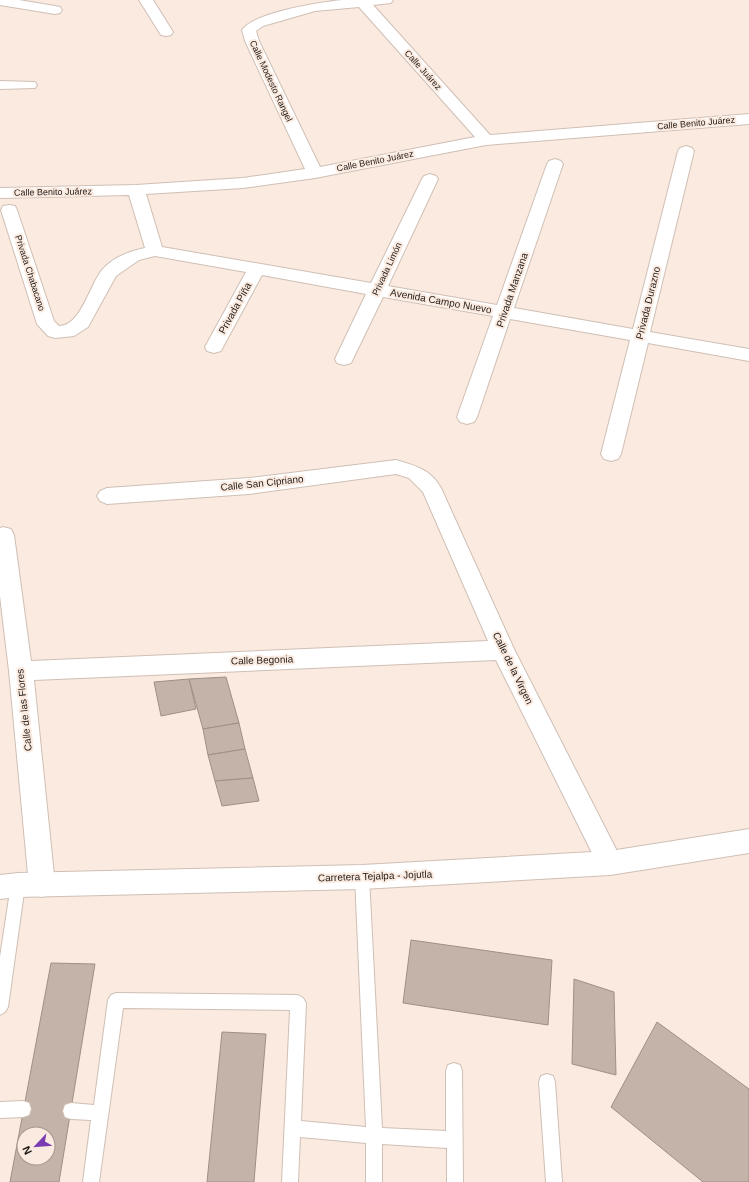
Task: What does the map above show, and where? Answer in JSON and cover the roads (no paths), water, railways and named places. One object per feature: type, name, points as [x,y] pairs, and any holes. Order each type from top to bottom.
[{"type":"street","points":[[146,0],[166,32]]},
{"type":"street","points":[[298,0],[314,7]]},
{"type":"street","name":"Calle Modesto Rangel","points":[[314,173],[252,41],[249,30],[258,22],[314,7],[386,0]]},
{"type":"street","points":[[0,1],[55,10]]},
{"type":"street","name":"Calle Juárez","points":[[363,2],[486,140]]},
{"type":"street","points":[[0,85],[30,84]]},
{"type":"street","name":"Calle Benito Juárez","points":[[0,193],[136,190],[243,183],[314,173],[486,140],[749,119]]},
{"type":"street","name":"Privada Durazno","points":[[611,454],[686,151]]},
{"type":"street","name":"Privada Manzana","points":[[467,416],[555,164]]},
{"type":"street","name":"Privada Limón","points":[[344,359],[430,180]]},
{"type":"street","points":[[136,190],[155,251]]},
{"type":"street","name":"Privada Chabacano","points":[[9,210],[46,324],[55,332],[67,332],[82,323],[109,273],[133,256]]},
{"type":"street","name":"Avenida Campo Nuevo","points":[[133,256],[155,251],[256,270],[378,289],[749,355]]},
{"type":"street","name":"Privada Piña","points":[[214,347],[256,270]]},
{"type":"street","name":"Calle San Cipriano","points":[[107,496],[249,486],[396,467],[416,474]]},
{"type":"street","name":"Calle de la Virgen","points":[[416,474],[431,488],[503,650],[610,863]]},
{"type":"street","name":"Calle de las Flores","points":[[3,535],[21,671],[20,886]]},
{"type":"street","name":"Calle Begonia","points":[[21,671],[503,650]]},
{"type":"street","name":"Carretera Tejalpa - Jojutla","points":[[20,886],[362,877],[610,863],[749,841]]},
{"type":"lane","points":[[362,877],[374,1136],[374,1182]]},
{"type":"lane","points":[[0,1007],[20,886]]},
{"type":"lane","points":[[91,1182],[116,1000],[298,1003],[290,1182]]},
{"type":"lane","points":[[454,1071],[455,1182]]},
{"type":"lane","points":[[547,1082],[554,1182]]},
{"type":"lane","points":[[0,1110],[23,1110]]},
{"type":"lane","points":[[71,1111],[100,1113]]},
{"type":"lane","points":[[293,1128],[374,1136],[455,1140]]}]
